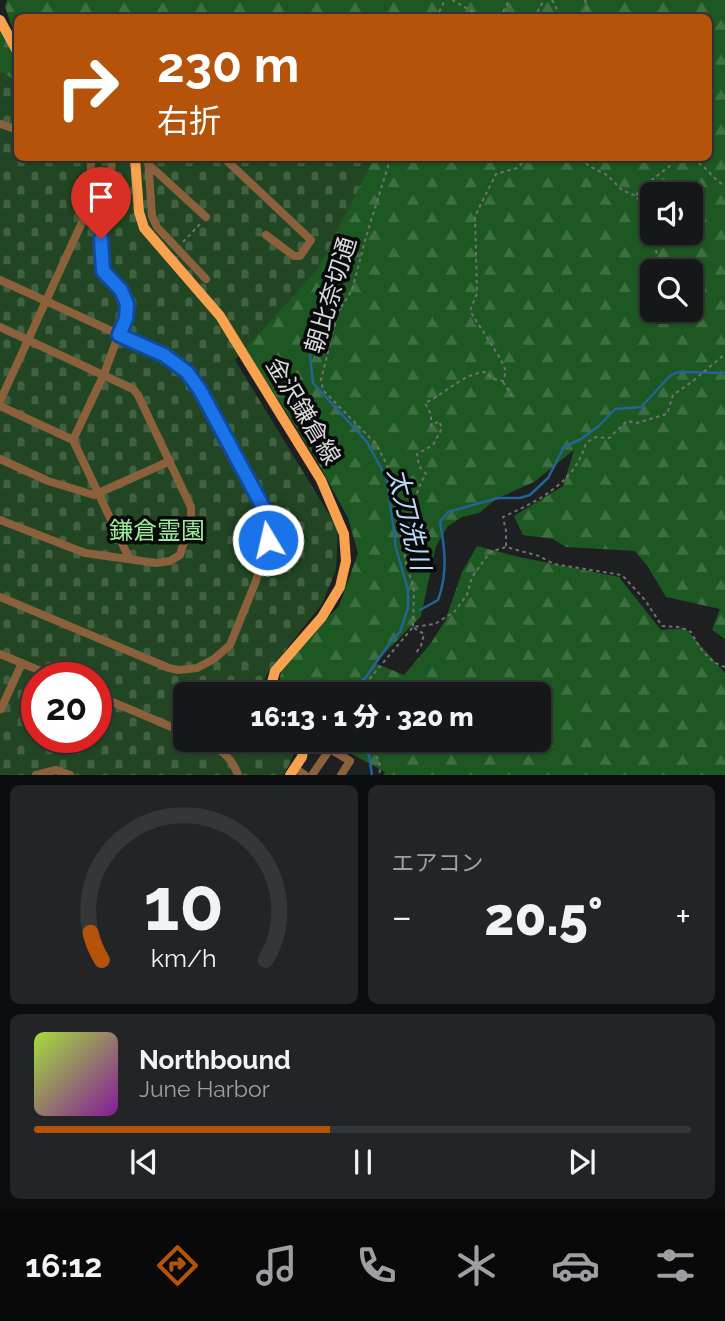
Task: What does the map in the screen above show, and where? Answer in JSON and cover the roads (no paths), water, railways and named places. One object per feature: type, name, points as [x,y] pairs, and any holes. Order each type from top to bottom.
[{"type":"main road","points":[[0,20],[14,46]]},
{"type":"main road","name":"金沢鎌倉線","points":[[135,161],[139,212],[144,228],[220,316],[321,480],[344,534],[346,561],[340,587],[322,617],[275,671],[272,682]]},
{"type":"main road","points":[[293,772],[303,752]]},
{"type":"street","points":[[90,161],[90,205],[0,403],[74,440],[129,558]]},
{"type":"street","points":[[74,440],[126,319],[127,304],[121,290],[103,271],[101,258],[100,219],[110,191],[112,161]]},
{"type":"street","points":[[148,161],[206,217]]},
{"type":"street","points":[[148,161],[152,216],[157,227],[206,279]]},
{"type":"street","points":[[227,161],[311,240],[300,256],[295,256],[266,235]]},
{"type":"street","points":[[0,280],[164,355],[187,372],[200,390],[266,513],[269,532],[267,551],[235,636],[230,645],[214,659],[197,668],[178,670],[160,665],[0,597]]},
{"type":"street","points":[[0,327],[104,374],[126,385],[138,395],[191,508],[191,519],[180,555],[170,561],[156,563],[85,553],[0,520]]},
{"type":"street","points":[[0,459],[48,481],[94,495],[170,461]]},
{"type":"street","points":[[0,654],[21,663]]},
{"type":"street","points":[[1,709],[21,665]]},
{"type":"street","points":[[112,702],[173,728]]},
{"type":"street","points":[[312,775],[330,749],[350,761],[341,775]]},
{"type":"street","points":[[223,752],[234,763],[237,775]]},
{"type":"street","points":[[36,775],[56,770],[70,775]]},
{"type":"street","points":[[293,772],[305,775]]},
{"type":"waterway","name":"太刀洗川","points":[[310,355],[313,383],[367,442],[387,479],[396,548],[408,590],[408,608],[400,632],[361,682]]},
{"type":"waterway","points":[[420,610],[438,600],[441,590],[445,561],[440,522],[448,512],[498,498],[530,495],[548,478],[564,447],[599,426],[615,409],[641,407],[670,376],[678,372],[725,373]]},
{"type":"waterway","name":"太刀洗川","points":[[366,752],[369,755],[372,775]]},
{"type":"park label","name":"鎌倉霊園","points":[[157,531]]}]
